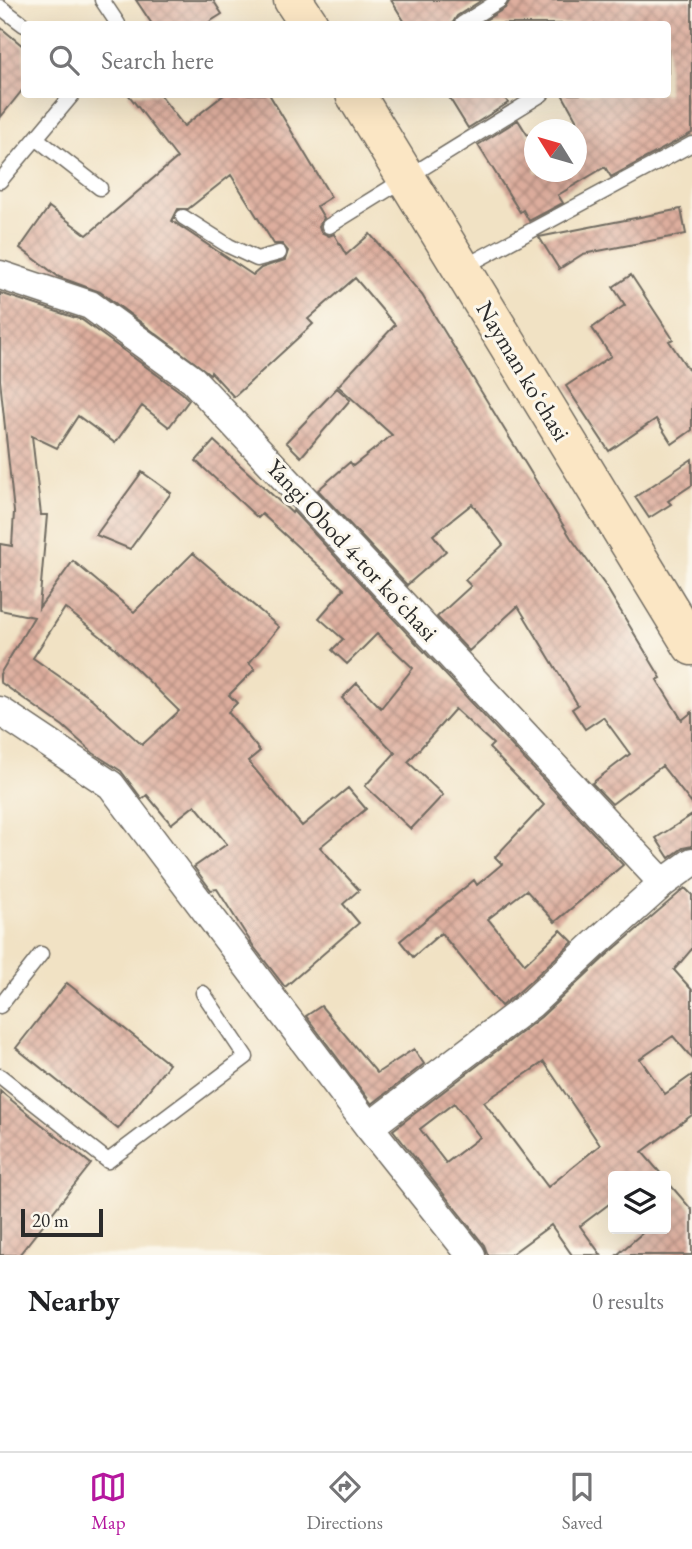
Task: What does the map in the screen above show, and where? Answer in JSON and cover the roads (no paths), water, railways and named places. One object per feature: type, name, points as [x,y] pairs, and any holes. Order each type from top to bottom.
[{"type":"main road","points":[[293,0],[307,21]]},
{"type":"main road","name":"Nayman koʻchasi","points":[[357,98],[692,646]]},
{"type":"street","name":"Yangi Obod 4-tor koʻchasi","points":[[0,275],[90,305],[193,380],[663,883]]},
{"type":"street","points":[[0,711],[111,785],[369,1127],[471,1255]]},
{"type":"street","points":[[369,1127],[531,1004],[663,883],[692,862]]},
{"type":"lane","points":[[102,0],[116,21]]},
{"type":"lane","points":[[467,21],[500,0]]},
{"type":"lane","points":[[0,7],[21,23]]},
{"type":"lane","points":[[0,181],[70,98]]},
{"type":"lane","points":[[329,226],[536,98]]},
{"type":"lane","points":[[36,138],[100,188]]},
{"type":"lane","points":[[461,268],[692,144]]},
{"type":"lane","points":[[183,216],[229,246],[257,259],[279,253]]},
{"type":"lane","points":[[0,1006],[41,954]]},
{"type":"lane","points":[[0,1076],[108,1161],[246,1057],[203,993]]}]
